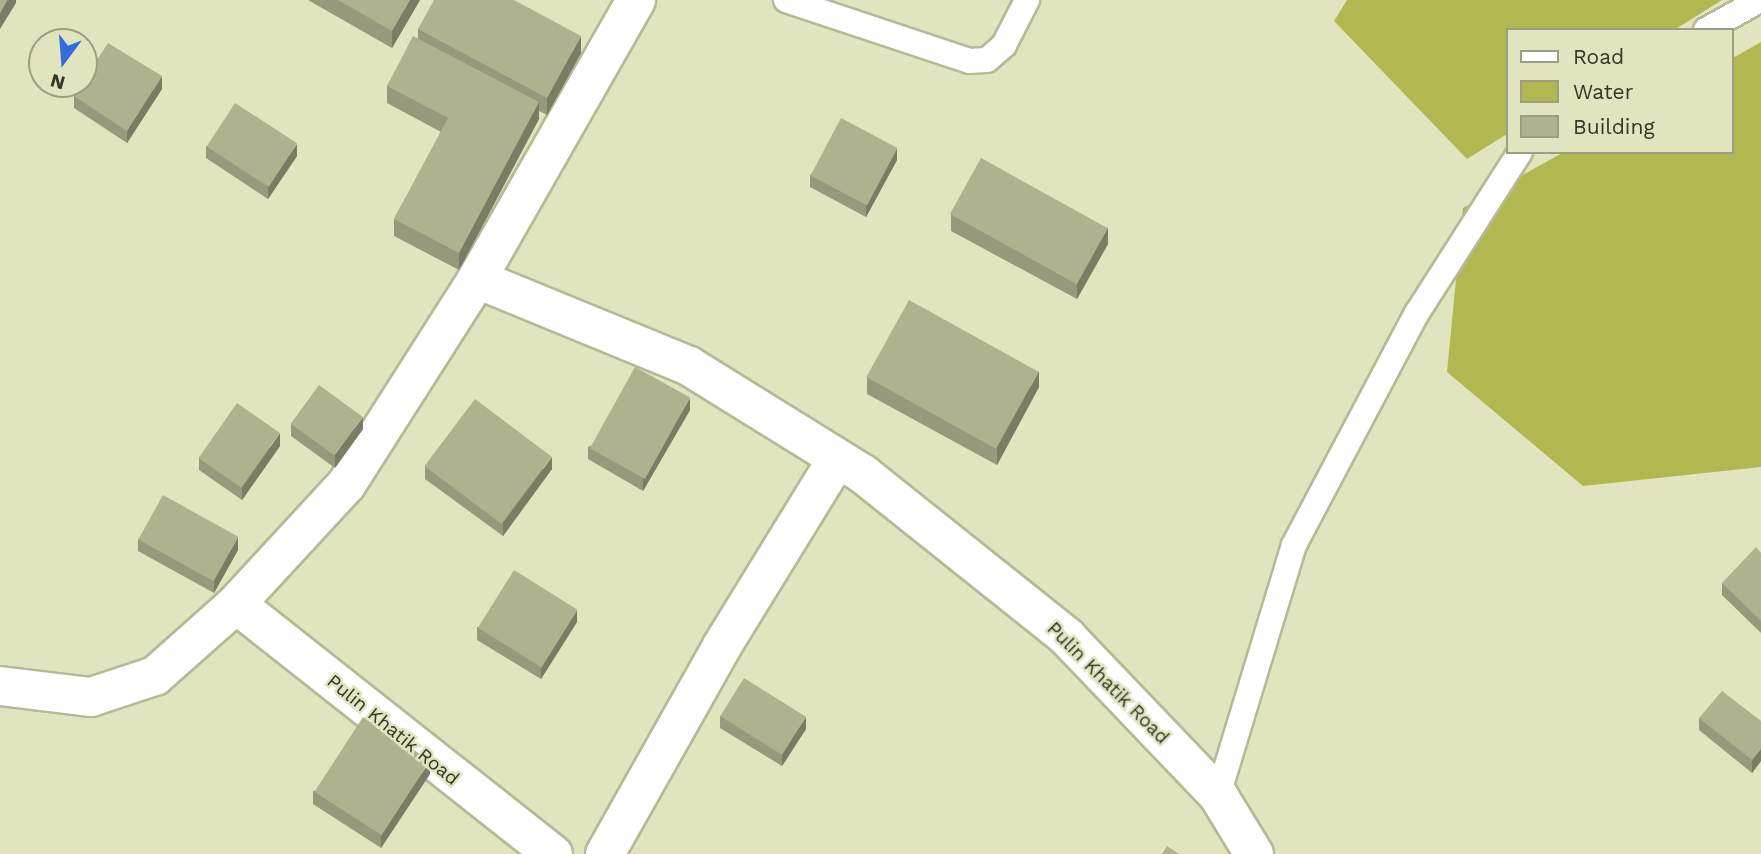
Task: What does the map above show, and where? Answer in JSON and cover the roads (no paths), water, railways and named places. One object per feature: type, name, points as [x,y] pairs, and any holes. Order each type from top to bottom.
[{"type":"street","points":[[0,686],[91,697],[155,676],[236,604],[346,485],[477,279],[636,0]]},
{"type":"street","name":"Pulin Khatik Road","points":[[477,279],[689,366],[837,458],[1067,637],[1218,795],[1254,854]]},
{"type":"street","points":[[605,854],[722,646],[837,458]]},
{"type":"street","name":"Pulin Khatik Road","points":[[236,604],[553,854]]},
{"type":"lane","points":[[786,0],[969,61],[987,60],[1004,45],[1027,0]]},
{"type":"lane","points":[[1710,28],[1760,0]]},
{"type":"lane","points":[[1218,795],[1294,545],[1417,313],[1519,154]]},
{"type":"water","points":[[1347,0],[1722,0],[1677,28],[1506,28],[1506,135],[1467,159],[1334,21]]},
{"type":"water","points":[[1761,42],[1761,467],[1583,486],[1447,372],[1463,208],[1560,154],[1733,154],[1733,58]]}]
